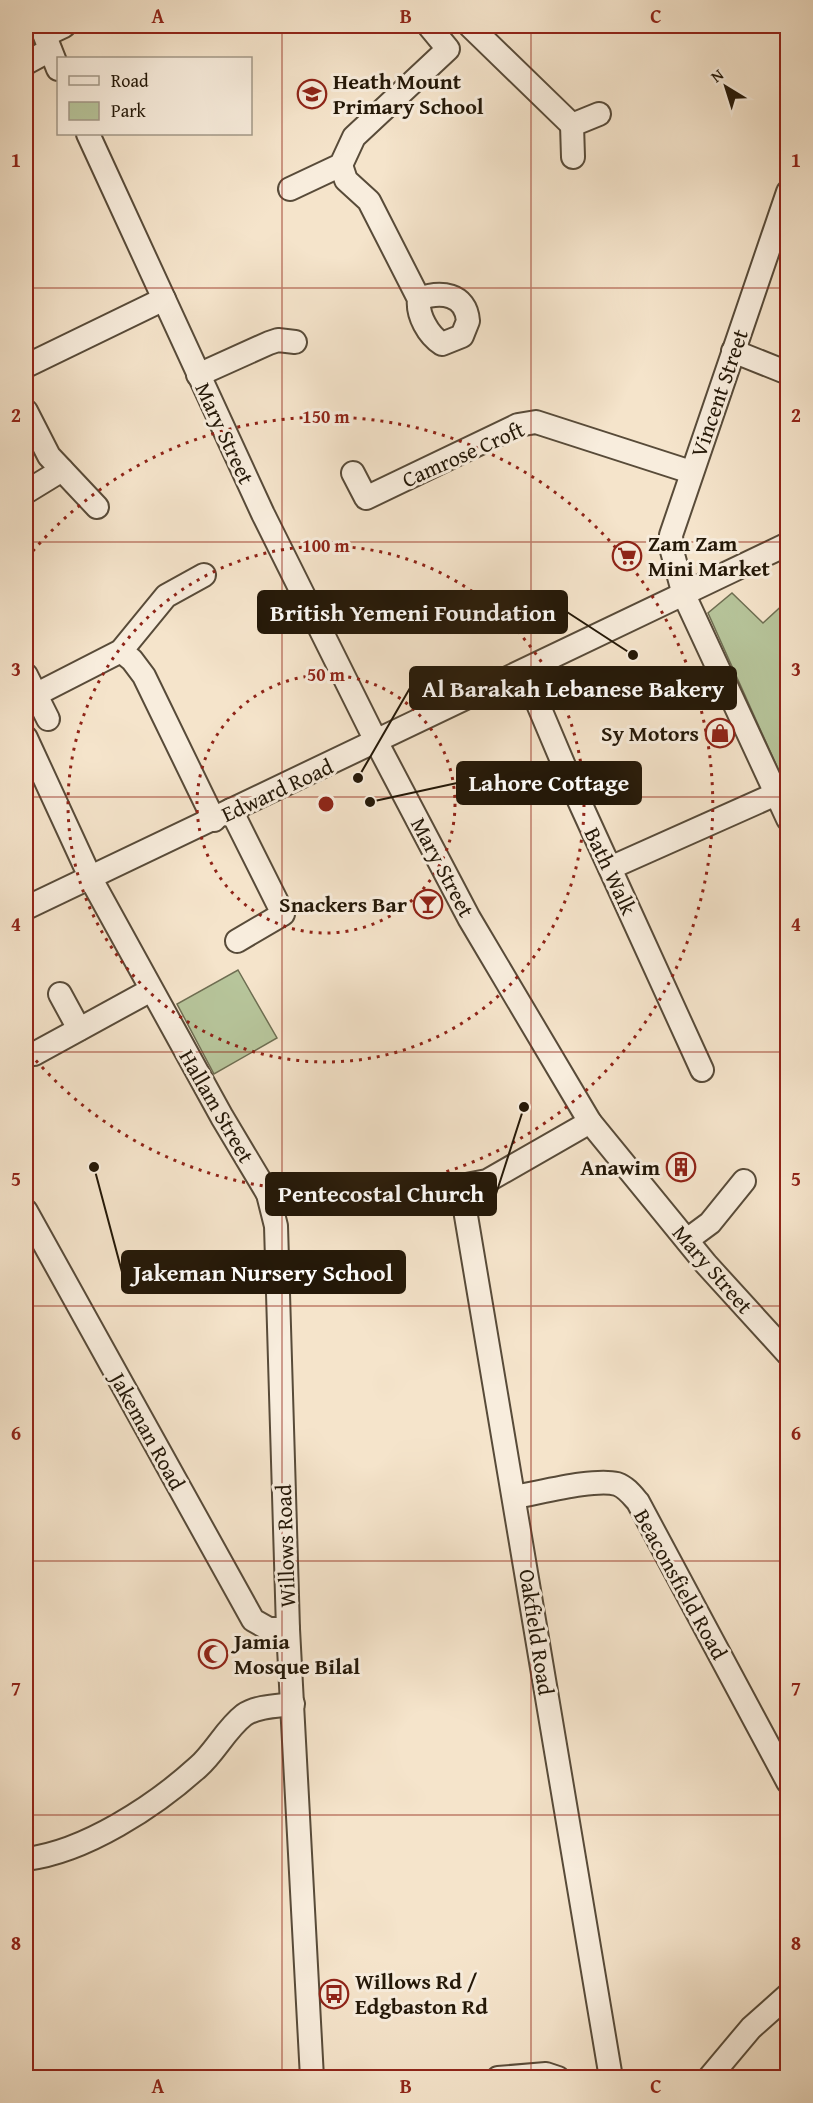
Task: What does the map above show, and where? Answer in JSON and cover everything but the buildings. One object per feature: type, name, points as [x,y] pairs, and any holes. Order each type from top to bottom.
[{"type":"street","points":[[429,26],[448,49]]},
{"type":"street","points":[[290,189],[341,165],[354,137],[448,49],[469,26],[572,125],[573,158]]},
{"type":"street","points":[[26,63],[52,41]]},
{"type":"street","points":[[572,125],[599,114]]},
{"type":"street","name":"Mary Street","points":[[88,135],[263,514],[377,743],[470,918],[590,1122],[687,1240],[788,1354]]},
{"type":"street","points":[[341,165],[346,180],[369,201],[419,299]]},
{"type":"street","name":"Vincent Street","points":[[788,192],[780,244],[733,351],[671,535],[672,552],[684,595],[788,819]]},
{"type":"street","points":[[26,366],[164,299]]},
{"type":"street","points":[[198,375],[269,343],[278,340],[295,342]]},
{"type":"street","points":[[733,351],[788,373]]},
{"type":"street","points":[[26,411],[49,456],[97,507]]},
{"type":"street","name":"Camrose Croft","points":[[353,473],[366,498],[518,425],[536,422],[691,472]]},
{"type":"street","points":[[26,492],[62,470]]},
{"type":"street","name":"Edward Road","points":[[26,908],[377,743],[788,544]]},
{"type":"street","points":[[48,719],[30,685],[121,651],[166,596],[204,575]]},
{"type":"street","points":[[121,651],[132,660],[144,676],[222,815],[283,914],[237,941]]},
{"type":"street","name":"Bath Walk","points":[[524,671],[702,1070]]},
{"type":"street","name":"Hallam Street","points":[[26,738],[91,879],[268,1194]]},
{"type":"street","points":[[610,868],[776,794]]},
{"type":"street","points":[[34,1054],[152,990]]},
{"type":"street","points":[[60,994],[80,1029]]},
{"type":"street","points":[[268,1194],[461,1186],[487,1181],[590,1122]]},
{"type":"street","points":[[687,1240],[710,1223],[744,1181]]},
{"type":"street","name":"Oakfield Road","points":[[461,1186],[611,2078]]},
{"type":"street","name":"Willows Road","points":[[268,1194],[276,1226],[288,1629],[312,2078]]},
{"type":"street","name":"Jakeman Road","points":[[26,1211],[253,1620],[269,1629],[288,1629]]},
{"type":"street","name":"Beaconsfield Road","points":[[514,1497],[599,1482],[618,1484],[627,1490],[638,1502],[788,1782]]},
{"type":"street","points":[[26,1859],[68,1847],[119,1823],[152,1804],[200,1765],[244,1715],[257,1710],[293,1704]]},
{"type":"street","points":[[709,2078],[751,2028],[788,1995]]},
{"type":"street","points":[[498,2078],[546,2074],[558,2078]]},
{"type":"green space","points":[[732,593],[763,623],[787,601],[787,789],[708,613]]},
{"type":"green space","points":[[238,970],[277,1038],[214,1074],[177,1004]]},
{"type":"place","name":"Heath Mount Primary School","points":[[312,94]]},
{"type":"place","name":"Zam Zam Mini Market","points":[[627,556]]},
{"type":"place","name":"British Yemeni Foundation","points":[[633,655]]},
{"type":"place","name":"Sy Motors","points":[[720,733]]},
{"type":"place","name":"Al Barakah Lebanese Bakery","points":[[358,778]]},
{"type":"place","name":"Lahore Cottage","points":[[370,802]]},
{"type":"place","name":"Snackers Bar","points":[[428,904]]},
{"type":"place","name":"Pentecostal Church","points":[[524,1107]]},
{"type":"place","name":"Jakeman Nursery School","points":[[94,1167]]},
{"type":"place","name":"Anawim","points":[[681,1167]]},
{"type":"place","name":"Jamia Mosque Bilal","points":[[213,1654]]},
{"type":"place","name":"Willows Rd / Edgbaston Rd","points":[[334,1994]]}]
